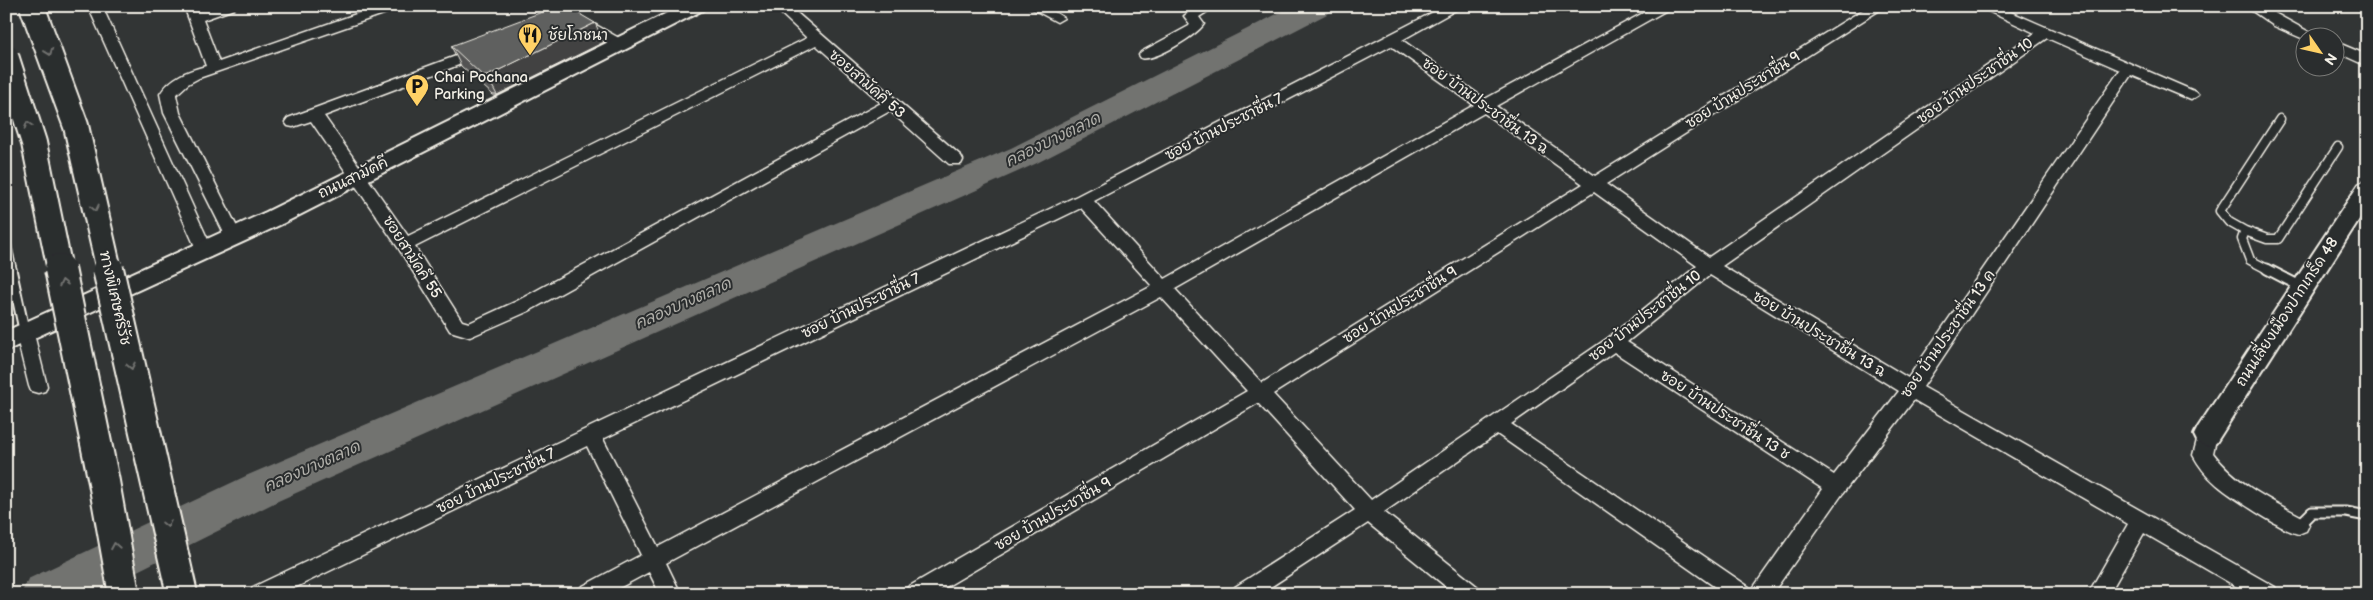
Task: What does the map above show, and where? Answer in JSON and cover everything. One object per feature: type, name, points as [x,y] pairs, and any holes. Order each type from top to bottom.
[{"type":"highway","name":"ทางพิเศษศรีรัช","points":[[32,6],[76,126],[182,594]]},
{"type":"highway","points":[[6,56],[34,142],[104,482],[124,594]]},
{"type":"main road","name":"ถนนสามัคคี","points":[[15,338],[234,237],[696,6]]},
{"type":"main road","name":"ถนนเลี่ยงเมืองปากเกร็ด 48","points":[[2206,435],[2367,189]]},
{"type":"street","points":[[95,6],[205,251]]},
{"type":"street","points":[[214,69],[193,12],[229,6]]},
{"type":"street","points":[[234,237],[172,113],[168,94],[173,86],[188,76],[214,69],[393,6]]},
{"type":"street","name":"ซอยสามัคคี 53","points":[[780,6],[816,40],[955,160]]},
{"type":"street","points":[[1034,6],[1058,18]]},
{"type":"street","points":[[1146,55],[1194,28],[1197,24],[1191,16],[1209,6]]},
{"type":"street","name":"ซอย บ้านประชาชื่น 7","points":[[260,594],[1083,200],[1456,6]]},
{"type":"street","points":[[588,594],[1165,288],[1484,106],[1667,6]]},
{"type":"street","name":"ซอย บ้านประชาชื่น 9","points":[[915,594],[1260,393],[1593,183],[1879,6]]},
{"type":"street","points":[[1984,6],[2191,95]]},
{"type":"street","points":[[2252,6],[2279,23],[2296,30]]},
{"type":"street","points":[[564,20],[574,16],[621,45]]},
{"type":"street","name":"ซอย บ้านประชาชื่น 10","points":[[1242,594],[1369,512],[1495,423],[1614,343],[1708,266],[2045,33]]},
{"type":"street","points":[[405,245],[816,40]]},
{"type":"street","name":"ซอย บ้านประชาชื่น 13 ฉ","points":[[1393,40],[1708,266],[1911,389],[2268,594]]},
{"type":"street","points":[[293,122],[490,48]]},
{"type":"street","points":[[2346,52],[2367,61]]},
{"type":"street","name":"ซอย บ้านประชาชื่น 13 ค","points":[[1760,594],[1836,487],[1911,389],[2128,69]]},
{"type":"street","name":"ซอยสามัคคี 55","points":[[315,115],[405,245],[456,326],[470,330],[523,306],[891,104]]},
{"type":"street","points":[[1083,200],[1369,512],[1471,594]]},
{"type":"street","points":[[15,338],[38,386]]},
{"type":"street","name":"ซอย บ้านประชาชื่น 13 ช","points":[[1614,343],[1836,487]]},
{"type":"street","points":[[1495,423],[1742,594]]},
{"type":"street","points":[[591,435],[670,594]]},
{"type":"street","points":[[2206,435],[2203,455],[2214,470],[2237,491],[2299,526]]},
{"type":"street","points":[[2098,594],[2141,521]]},
{"type":"lane","points":[[2280,119],[2220,210],[2229,222],[2245,231],[2268,239],[2278,239],[2338,147]]},
{"type":"lane","points":[[2245,231],[2242,240],[2250,260],[2302,287]]},
{"type":"lane","points":[[6,242],[15,338]]},
{"type":"lane","points":[[2299,526],[2312,512],[2346,512],[2367,516]]},
{"type":"building","points":[[558,6],[566,6],[595,23],[487,76],[483,76],[451,46]]},
{"type":"waterway","name":"คลองบางตลาด","points":[[44,594],[263,488],[1023,156],[1318,6]]},
{"type":"place","name":"ชัยโภชนา","points":[[530,56]]},
{"type":"place","name":"Chai Pochana Parking","points":[[417,107]]}]
